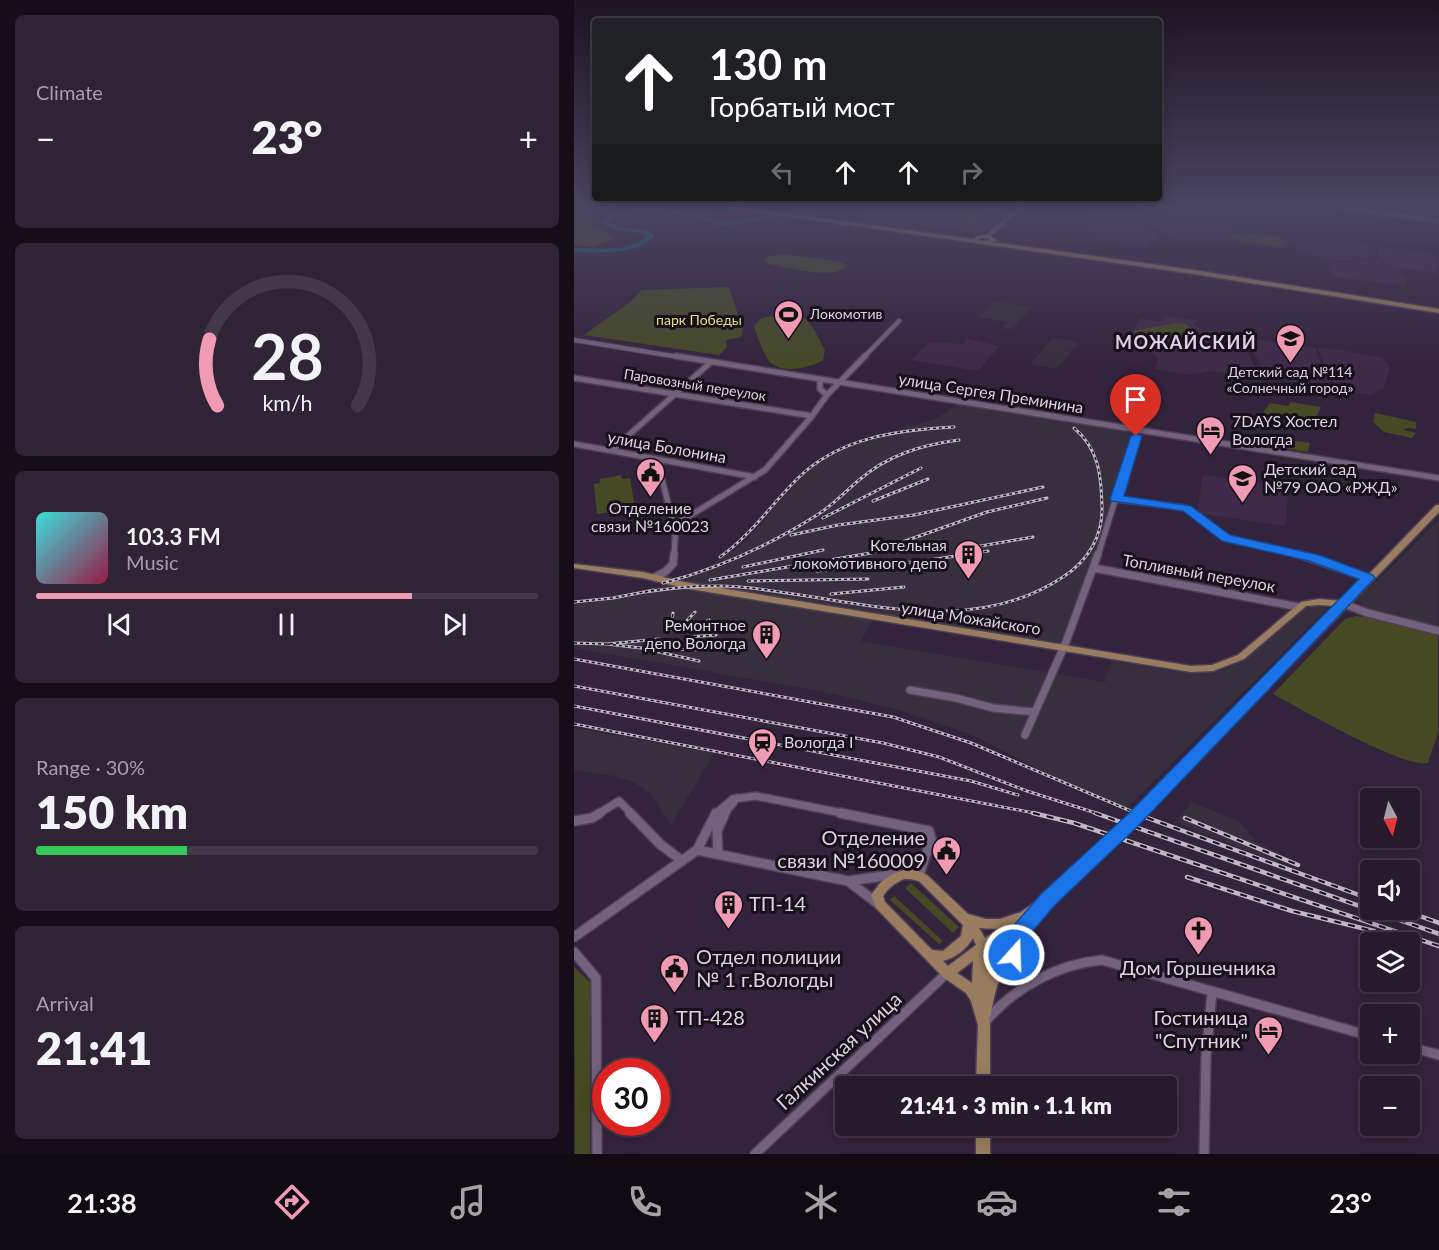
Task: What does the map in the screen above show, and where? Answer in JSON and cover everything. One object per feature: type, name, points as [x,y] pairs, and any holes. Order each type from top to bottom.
[{"type":"main road","points":[[1110,261],[1387,301]]},
{"type":"main road","points":[[1139,261],[1438,309]]},
{"type":"main road","points":[[947,974],[1048,899],[1100,853],[1215,738],[1438,507]]},
{"type":"main road","name":"улица Можайского","points":[[574,566],[655,577],[684,585],[1176,668],[1213,668],[1232,662],[1248,652],[1299,607]]},
{"type":"main road","points":[[1299,607],[1319,602],[1344,604]]},
{"type":"main road","points":[[981,1009],[970,989],[947,974],[880,905],[877,895],[896,877],[905,874],[921,877],[969,925],[983,949],[987,993],[983,1076]]},
{"type":"main road","points":[[958,913],[973,921],[995,924],[1017,918],[1048,899]]},
{"type":"main road","points":[[987,993],[1002,955],[1048,899]]},
{"type":"main road","points":[[929,955],[945,956],[968,939],[969,925]]},
{"type":"main road","points":[[983,949],[977,968],[984,1025]]},
{"type":"main road","points":[[983,1136],[983,1154]]},
{"type":"street","points":[[676,524],[755,477],[771,464],[827,395],[899,321]]},
{"type":"street","name":"улица Сергея Преминина","points":[[574,340],[1438,478]]},
{"type":"street","points":[[612,450],[711,362]]},
{"type":"street","name":"Паровозный переулок","points":[[574,378],[812,416]]},
{"type":"street","points":[[820,380],[820,388],[827,395]]},
{"type":"street","points":[[1025,735],[1063,649],[1094,568],[1137,430]]},
{"type":"street","name":"улица Болонина","points":[[574,444],[755,477]]},
{"type":"street","points":[[655,577],[673,564],[676,524],[672,519],[657,459]]},
{"type":"street","points":[[1117,499],[1186,508],[1226,538],[1314,558],[1369,578]]},
{"type":"street","name":"Топливный переулок","points":[[1094,568],[1299,607]]},
{"type":"street","points":[[1344,604],[1368,613],[1438,631]]},
{"type":"street","points":[[910,690],[956,698],[993,708],[1035,712]]},
{"type":"street","points":[[718,854],[715,842],[720,824],[732,804],[740,796]]},
{"type":"street","points":[[574,937],[697,850],[722,805],[740,796],[772,799],[929,831],[931,839],[921,877]]},
{"type":"street","points":[[574,821],[592,818],[619,801],[660,844],[682,861]]},
{"type":"street","points":[[697,850],[848,881],[905,874]]},
{"type":"street","points":[[848,881],[880,905]]},
{"type":"street","points":[[1017,936],[1014,955],[1016,969],[1021,979],[1031,984]]},
{"type":"street","points":[[574,952],[596,978],[596,1154]]},
{"type":"street","points":[[984,1025],[1006,1000],[1031,984],[1075,964],[1102,960],[1360,1033]]},
{"type":"street","name":"Галкинская улица","points":[[755,1154],[947,974]]},
{"type":"street","points":[[1204,1154],[1206,1057],[1212,992]]},
{"type":"street","points":[[1420,1050],[1438,1055]]},
{"type":"shaded area","points":[[1380,261],[1407,279],[1405,286],[1330,276],[1335,262]]},
{"type":"shaded area","points":[[1383,261],[1438,261],[1435,273],[1392,267]]},
{"type":"shaded area","points":[[994,301],[1032,307],[1012,329],[1003,328],[1008,322],[979,317]]},
{"type":"shaded area","points":[[1165,316],[1197,320],[1194,326],[1201,329],[1238,335],[1260,376],[1246,377],[1212,371],[1190,375],[1155,369],[1158,359],[1146,346],[1127,342],[1140,318],[1160,322]]},
{"type":"shaded area","points":[[1053,338],[1079,342],[1056,369],[1030,364]]},
{"type":"shaded area","name":"Детский сад №114 «Солнечный город»","points":[[1248,338],[1315,348],[1331,387],[1265,377]]},
{"type":"shaded area","points":[[968,339],[1000,346],[978,371],[911,360],[928,343],[945,342],[962,345]]},
{"type":"shaded area","points":[[1328,348],[1382,357],[1390,367],[1384,388],[1371,395],[1336,389],[1318,349]]},
{"type":"shaded area","points":[[959,403],[1127,431],[1132,435],[1107,518],[1059,645],[875,615],[861,641],[1105,682],[1111,661],[1184,673],[1223,670],[1244,660],[1303,609],[1314,606],[1327,609],[1125,809],[1100,800],[972,735],[903,711],[825,692],[574,648],[574,601],[637,592],[699,573],[746,541],[797,481],[812,467],[843,448],[838,446],[936,419]]},
{"type":"shaded area","name":"Детский сад №79 ОАО «РЖД»","points":[[1203,475],[1289,486],[1285,526],[1197,513]]},
{"type":"shaded area","points":[[1438,521],[1438,629],[1364,607],[1359,599],[1363,594]]},
{"type":"shaded area","points":[[574,728],[714,753],[671,825],[650,793],[633,782],[614,776],[574,770]]},
{"type":"shaded area","points":[[1192,802],[1240,822],[1257,843],[1283,854],[1282,857],[1278,863],[1175,822]]},
{"type":"green space","points":[[764,261],[833,261],[841,262],[846,267],[839,271],[820,273],[769,264]]},
{"type":"green space","name":"парк Победы","points":[[729,287],[743,330],[741,337],[726,340],[727,347],[719,355],[584,335],[630,302],[642,290]]},
{"type":"green space","name":"Локомотив","points":[[786,313],[802,317],[815,330],[825,350],[823,360],[811,366],[796,369],[781,368],[769,361],[754,326],[762,318]]},
{"type":"green space","points":[[1175,323],[1186,324],[1193,329],[1191,333],[1199,333],[1134,342],[1146,340],[1136,336],[1137,330]]},
{"type":"green space","points":[[1291,402],[1321,407],[1315,419],[1286,414],[1279,420],[1264,417],[1263,413],[1270,403],[1288,406]]},
{"type":"green space","points":[[1375,413],[1416,422],[1416,429],[1406,428],[1404,430],[1416,433],[1412,438],[1384,432],[1373,422]]},
{"type":"green space","points":[[1254,435],[1310,443],[1308,452],[1250,443]]},
{"type":"green space","points":[[621,475],[622,479],[630,478],[635,508],[597,514],[594,484],[600,483],[600,479]]},
{"type":"green space","points":[[1356,616],[1373,618],[1438,635],[1438,733],[1428,763],[1415,762],[1375,747],[1273,694],[1345,619]]},
{"type":"green space","points":[[911,883],[959,927],[953,933],[905,888]]},
{"type":"green space","points":[[894,896],[943,941],[939,944],[890,900]]},
{"type":"green space","points":[[574,967],[590,982],[590,1154],[575,1154]]},
{"type":"railway","points":[[720,557],[751,530],[797,479],[831,454],[870,438],[912,430],[954,427]]},
{"type":"railway","points":[[645,592],[728,586],[904,610],[946,611],[986,607],[1025,596],[1072,571],[1087,555],[1100,528],[1102,495],[1097,463],[1089,445],[1074,428]]},
{"type":"railway","points":[[663,583],[723,563],[781,536],[823,511],[870,471],[893,458],[918,448],[959,440]]},
{"type":"railway","points":[[823,518],[921,468]]},
{"type":"railway","points":[[873,501],[928,479]]},
{"type":"railway","points":[[791,535],[838,525],[914,515],[1043,487]]},
{"type":"railway","points":[[710,580],[871,553],[987,512],[1047,498]]},
{"type":"railway","points":[[975,547],[1033,537]]},
{"type":"railway","points":[[743,567],[823,550]]},
{"type":"railway","points":[[817,571],[923,561],[988,551]]},
{"type":"railway","points":[[748,581],[868,579]]},
{"type":"railway","points":[[831,594],[904,587]]},
{"type":"railway","points":[[574,602],[613,598],[654,590]]},
{"type":"railway","points":[[680,628],[695,612]]},
{"type":"railway","points":[[671,629],[673,613]]},
{"type":"railway","points":[[686,631],[709,620]]},
{"type":"railway","points":[[688,637],[716,635]]},
{"type":"railway","points":[[607,644],[659,639]]},
{"type":"railway","points":[[574,643],[607,644]]},
{"type":"railway","points":[[607,644],[641,648],[699,661]]},
{"type":"railway","points":[[668,649],[703,650]]},
{"type":"railway","points":[[574,659],[893,717],[971,743],[1138,814]]},
{"type":"railway","points":[[574,686],[883,743],[939,757],[1027,791],[1099,814]]},
{"type":"railway","points":[[574,706],[971,781],[1018,795]]},
{"type":"railway","points":[[574,724],[1039,814]]},
{"type":"railway","points":[[1033,813],[1074,823],[1439,946]]},
{"type":"railway","points":[[1095,813],[1439,934]]},
{"type":"railway","points":[[1134,813],[1360,895]]},
{"type":"railway","points":[[1185,818],[1298,865]]},
{"type":"railway","points":[[1187,877],[1292,911],[1374,931]]},
{"type":"railway","points":[[1420,916],[1439,923]]},
{"type":"place","name":"Локомотив","points":[[789,340]]},
{"type":"place","name":"Детский сад №114 «Солнечный город»","points":[[1290,364]]},
{"type":"place","name":"7DAYS Хостел Вологда","points":[[1211,456]]},
{"type":"place","name":"Отделение связи №160023","points":[[650,498]]},
{"type":"place","name":"Детский сад №79 ОАО «РЖД»","points":[[1243,504]]},
{"type":"place","name":"Котельная локомотивного депо","points":[[968,580]]},
{"type":"place","name":"Ремонтное депо Вологда","points":[[767,660]]},
{"type":"place","name":"Вологда I","points":[[763,768]]},
{"type":"place","name":"Отделение связи №160009","points":[[946,876]]},
{"type":"place","name":"ТП-14","points":[[728,930]]},
{"type":"place","name":"Дом Горшечника","points":[[1198,956]]},
{"type":"place","name":"Отдел полиции № 1 г.Вологды","points":[[675,994]]},
{"type":"place","name":"ТП-428","points":[[655,1044]]},
{"type":"place","name":"Гостиница \"Спутник\"","points":[[1269,1056]]},
{"type":"district","name":"МОЖАЙСКИЙ","points":[[1186,343]]},
{"type":"route","points":[[1014,955],[1017,936],[1048,899],[1100,853],[1369,578],[1342,566],[1314,558],[1222,537],[1210,525],[1186,508],[1117,499],[1136,436]]}]
